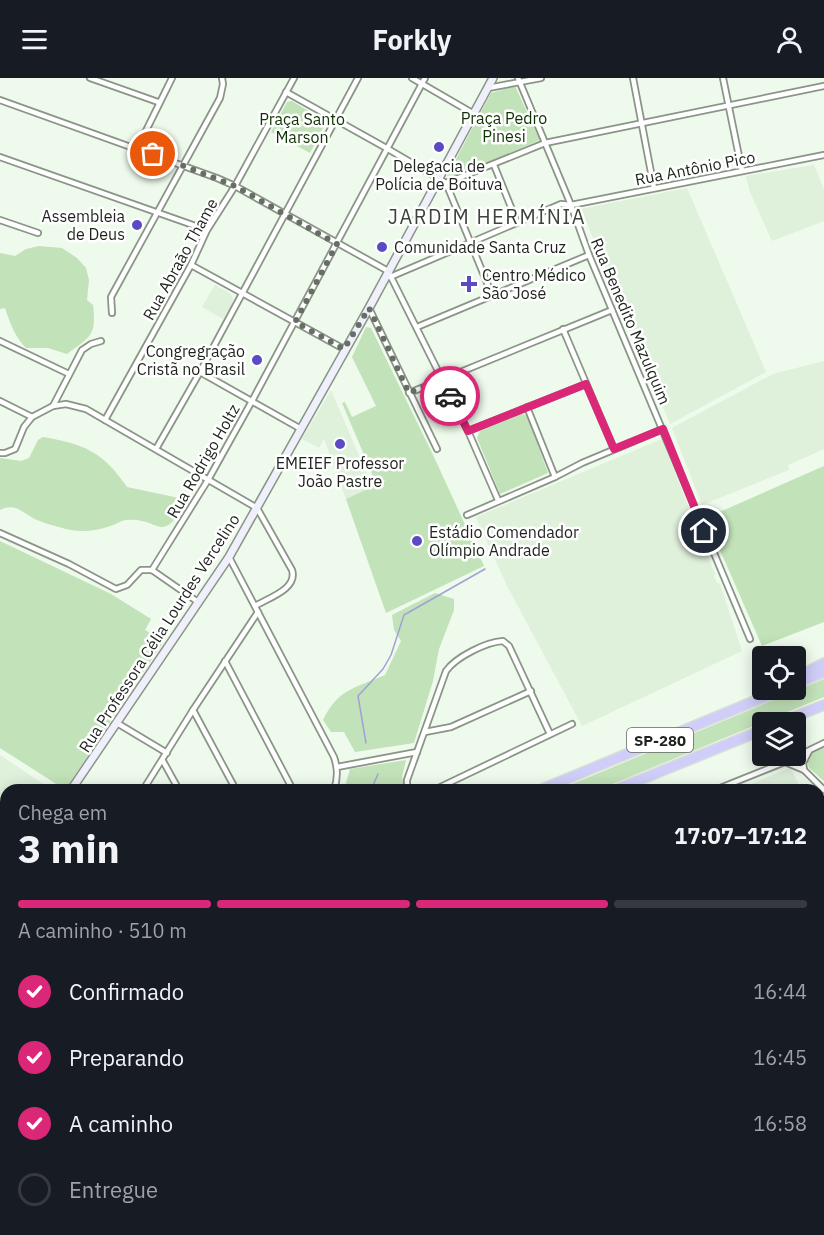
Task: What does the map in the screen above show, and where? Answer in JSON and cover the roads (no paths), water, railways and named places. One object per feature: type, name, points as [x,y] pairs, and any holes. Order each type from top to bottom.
[{"type":"highway","points":[[806,672],[824,663]]},
{"type":"highway","points":[[806,679],[824,672]]},
{"type":"highway","points":[[741,706],[753,700]]},
{"type":"highway","name":"SP-280","points":[[554,784],[756,700]]},
{"type":"highway","points":[[806,712],[824,705]]},
{"type":"highway","name":"SP-280","points":[[630,784],[752,734]]},
{"type":"main road","name":"Rua Professora Célia Lourdes Vercelino","points":[[75,784],[229,557],[344,349],[389,274],[493,78]]},
{"type":"street","points":[[90,78],[158,102]]},
{"type":"street","points":[[136,149],[171,78]]},
{"type":"street","points":[[112,313],[111,297],[220,98],[222,78]]},
{"type":"street","name":"Rua Abraão Thame","points":[[105,420],[191,265],[207,230],[235,186],[294,78]]},
{"type":"street","points":[[156,449],[200,372],[358,78]]},
{"type":"street","points":[[412,78],[474,114]]},
{"type":"street","name":"Rua Rodrigo Holtz","points":[[152,570],[208,480],[252,402],[425,78]]},
{"type":"street","points":[[488,88],[519,80],[541,78]]},
{"type":"street","points":[[633,78],[654,188]]},
{"type":"street","points":[[723,78],[742,171]]},
{"type":"street","name":"Rua Benedito Mazulquim","points":[[519,80],[612,310],[750,639]]},
{"type":"street","points":[[446,183],[545,143],[643,125],[824,86]]},
{"type":"street","points":[[286,92],[446,183],[492,295]]},
{"type":"street","points":[[0,100],[184,165],[235,186],[389,274],[468,431],[498,500]]},
{"type":"street","name":"Rua Antônio Pico","points":[[389,274],[561,204],[571,205],[824,155]]},
{"type":"street","points":[[0,157],[207,230]]},
{"type":"street","points":[[494,165],[517,222]]},
{"type":"street","points":[[0,220],[38,233]]},
{"type":"street","points":[[417,327],[590,255]]},
{"type":"street","points":[[191,265],[344,349]]},
{"type":"street","points":[[369,308],[436,449]]},
{"type":"street","points":[[409,393],[612,310]]},
{"type":"street","points":[[563,329],[614,449]]},
{"type":"street","points":[[0,341],[69,374]]},
{"type":"street","points":[[53,406],[82,350],[101,341]]},
{"type":"street","points":[[200,372],[301,429]]},
{"type":"street","points":[[468,431],[586,384]]},
{"type":"street","points":[[0,401],[32,417]]},
{"type":"street","points":[[0,453],[15,449],[24,427],[32,417],[53,406],[76,405],[257,508],[292,570],[294,578],[288,586],[255,606]]},
{"type":"street","points":[[527,407],[555,477]]},
{"type":"street","points":[[467,515],[663,429]]},
{"type":"street","points":[[0,533],[69,564],[116,589],[127,585],[141,570],[152,570],[198,602]]},
{"type":"street","points":[[229,557],[338,767],[335,784]]},
{"type":"street","points":[[147,784],[258,612]]},
{"type":"street","points":[[407,784],[444,675],[450,666],[488,645],[503,641],[509,646],[550,734]]},
{"type":"street","points":[[225,662],[290,784]]},
{"type":"street","points":[[424,732],[451,727],[531,691]]},
{"type":"street","points":[[193,710],[233,784]]},
{"type":"street","points":[[117,723],[167,753]]},
{"type":"street","points":[[446,784],[572,724]]},
{"type":"street","points":[[806,751],[824,743]]},
{"type":"street","points":[[804,770],[803,763],[810,749]]},
{"type":"street","points":[[338,767],[417,752]]},
{"type":"street","points":[[163,761],[176,784]]},
{"type":"street","points":[[730,784],[775,766]]},
{"type":"street","points":[[794,766],[804,770],[818,784]]},
{"type":"waterway","points":[[366,743],[358,696],[383,669],[391,655],[404,615],[485,569]]},
{"type":"waterway","points":[[374,784],[378,774]]},
{"type":"place","name":"Delegacia de Polícia de Boituva","points":[[439,147]]},
{"type":"place","name":"Assembleia de Deus","points":[[137,225]]},
{"type":"place","name":"Comunidade Santa Cruz","points":[[382,247]]},
{"type":"place","name":"Centro Médico São José","points":[[469,284]]},
{"type":"place","name":"Congregração Cristã no Brasil","points":[[257,360]]},
{"type":"place","name":"EMEIEF Professor João Pastre","points":[[340,444]]},
{"type":"place","name":"Estádio Comendador Olímpio Andrade","points":[[417,541]]},
{"type":"district","name":"JARDIM HERMÍNIA","points":[[487,216]]},
{"type":"park label","name":"Praça Pedro Pinesi","points":[[504,127]]},
{"type":"park label","name":"Praça Santo Marson","points":[[302,128]]}]
